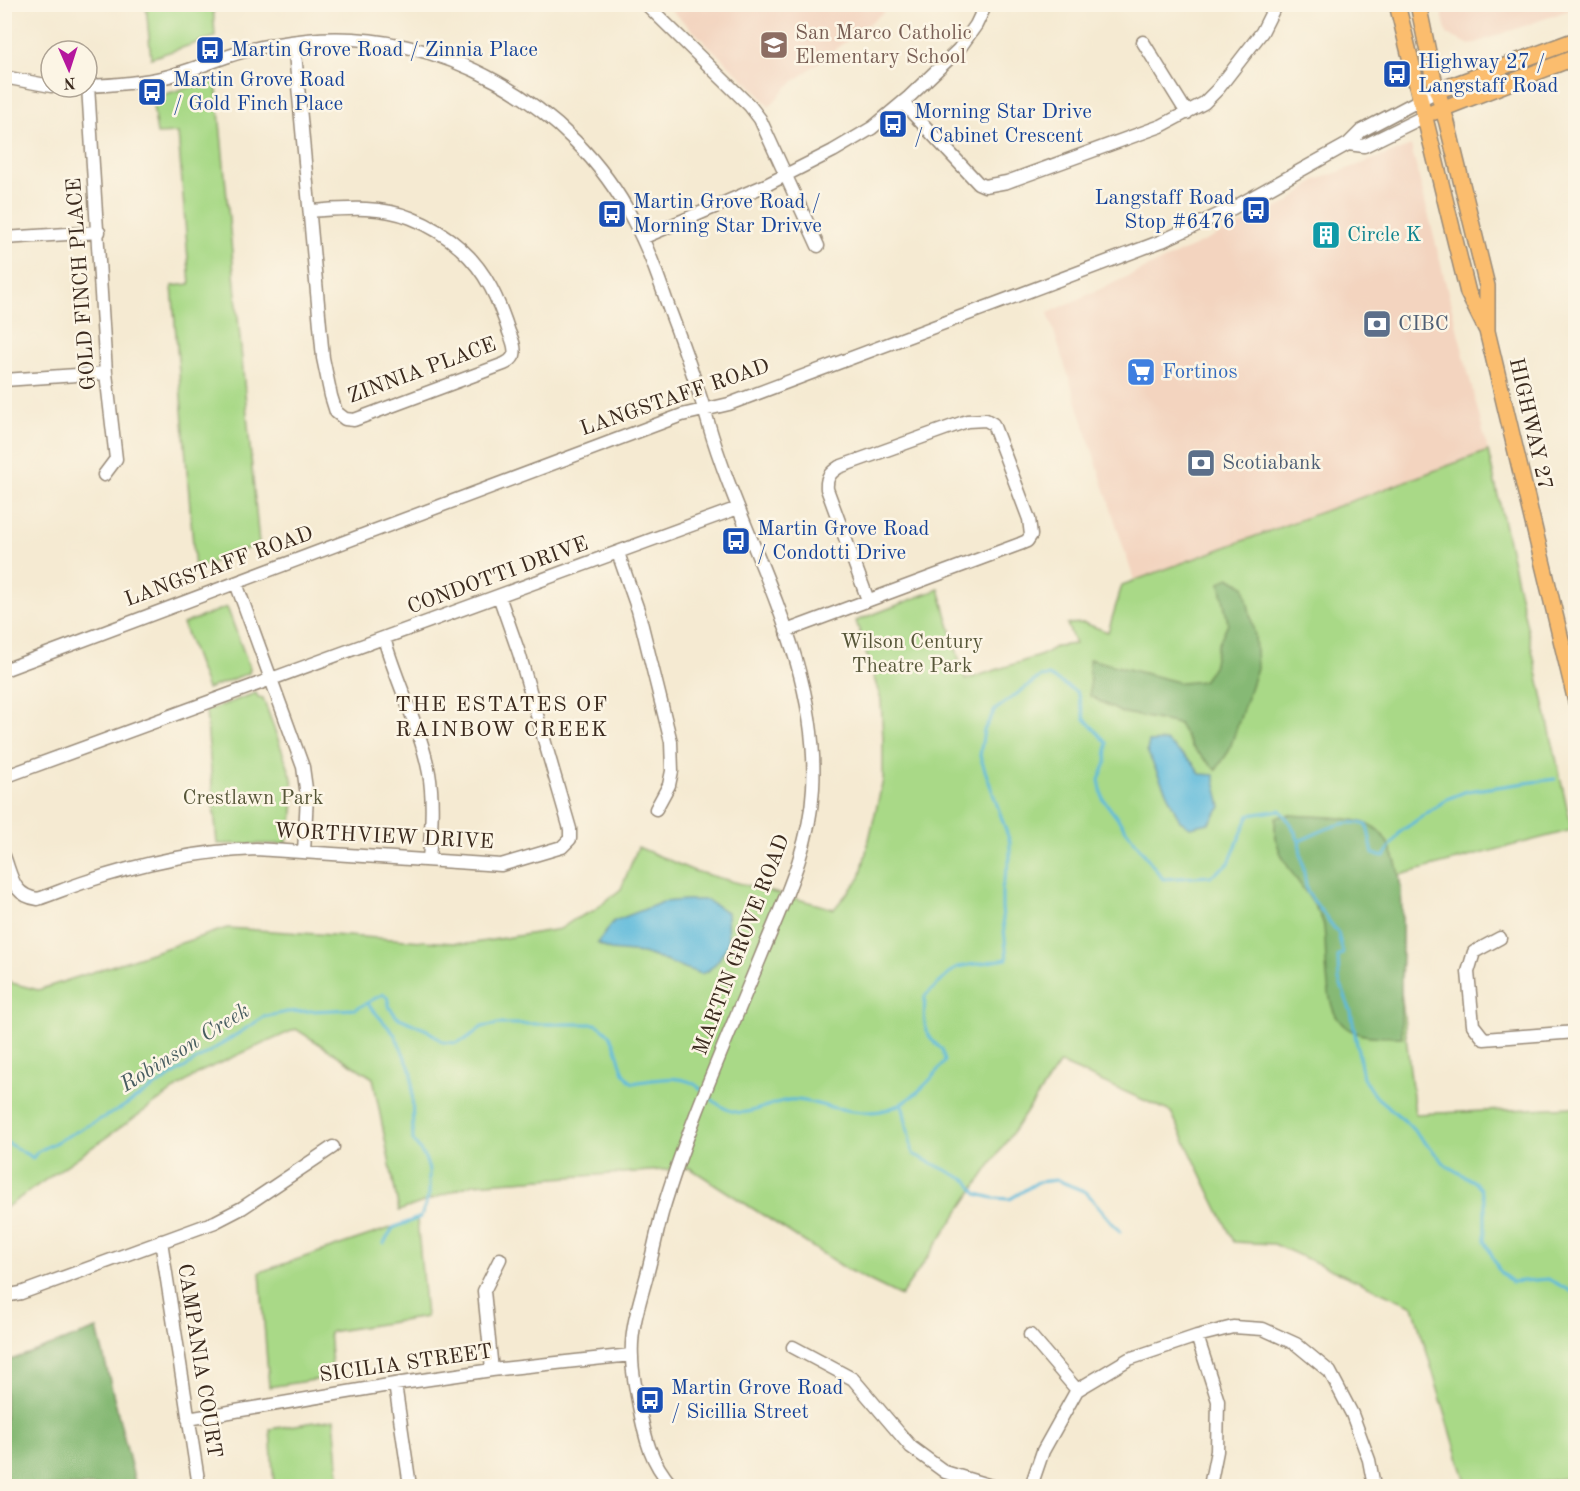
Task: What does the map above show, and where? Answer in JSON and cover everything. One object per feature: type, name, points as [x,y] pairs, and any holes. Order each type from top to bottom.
[{"type":"main road","name":"HIGHWAY 27","points":[[1397,4],[1468,293],[1487,331],[1575,702]]},
{"type":"main road","name":"HIGHWAY 27","points":[[1418,4],[1437,91],[1487,286],[1487,331]]},
{"type":"main road","name":"LANGSTAFF ROAD","points":[[1437,91],[1575,42]]},
{"type":"main road","name":"LANGSTAFF ROAD","points":[[1423,117],[1575,57]]},
{"type":"street","points":[[646,4],[750,106],[760,119],[818,246]]},
{"type":"street","points":[[642,238],[785,175],[855,140],[903,103],[959,49],[976,25],[986,4]]},
{"type":"street","points":[[903,103],[970,177],[985,186],[1007,182],[1161,126],[1203,103],[1218,88],[1262,32],[1276,4]]},
{"type":"street","name":"MARTIN GROVE ROAD","points":[[99,85],[153,79],[251,49],[294,42],[340,39],[387,43],[438,56],[492,79],[532,104],[567,133],[610,182],[642,238],[676,326],[738,507],[786,631],[808,704],[813,751],[813,791],[800,857],[690,1132],[663,1211],[635,1324],[632,1355],[646,1444],[663,1477],[672,1486]]},
{"type":"street","name":"ZINNIA PLACE","points":[[294,42],[323,358],[331,396],[340,417],[354,420],[363,417],[504,364],[513,357],[512,340],[489,283],[462,250],[444,236],[426,225],[391,212],[364,208],[310,211]]},
{"type":"street","points":[[1143,42],[1187,113]]},
{"type":"street","points":[[4,77],[39,84]]},
{"type":"street","name":"LANGSTAFF ROAD","points":[[4,670],[682,415],[729,404],[1162,241],[1233,208],[1348,144],[1361,131],[1437,91]]},
{"type":"street","name":"GOLD FINCH PLACE","points":[[88,99],[99,232],[106,373],[116,459],[104,475]]},
{"type":"street","name":"LANGSTAFF ROAD","points":[[1348,144],[1364,146],[1423,117]]},
{"type":"street","points":[[4,238],[99,232]]},
{"type":"street","points":[[4,380],[106,373]]},
{"type":"street","points":[[786,631],[1027,541],[1031,535],[1029,519],[993,424],[986,420],[967,421],[839,467],[831,473],[827,480],[828,489],[868,600]]},
{"type":"street","name":"CONDOTTI DRIVE","points":[[271,680],[738,507]]},
{"type":"street","points":[[618,553],[638,610],[671,742],[672,771],[669,786],[656,808]]},
{"type":"street","points":[[236,583],[303,767],[307,809],[304,852]]},
{"type":"street","name":"WORTHVIEW DRIVE","points":[[4,856],[19,892],[27,898],[38,899],[92,880],[180,857],[231,850],[304,852],[501,865],[561,847],[570,838],[570,829],[519,653],[499,596]]},
{"type":"street","points":[[384,638],[423,750],[429,774],[432,804],[429,860]]},
{"type":"street","points":[[4,777],[271,680]]},
{"type":"street","points":[[1500,938],[1474,952],[1468,972],[1473,1025],[1484,1039],[1575,1032]]},
{"type":"street","points":[[4,1296],[21,1293],[215,1222],[242,1208],[333,1147]]},
{"type":"street","name":"CAMPANIA COURT","points":[[161,1241],[199,1486]]},
{"type":"street","points":[[492,1370],[484,1291],[500,1259]]},
{"type":"street","points":[[1031,1486],[1043,1450],[1077,1390],[1129,1359],[1197,1336],[1233,1327],[1263,1329],[1296,1344],[1330,1372],[1352,1414],[1369,1460],[1374,1486]]},
{"type":"street","points":[[1030,1335],[1077,1390]]},
{"type":"street","points":[[1197,1336],[1218,1401],[1217,1452],[1210,1486]]},
{"type":"street","points":[[793,1347],[853,1379],[911,1447],[945,1472],[991,1486]]},
{"type":"street","name":"SICILIA STREET","points":[[188,1419],[492,1370],[632,1355]]},
{"type":"street","points":[[395,1384],[410,1486]]},
{"type":"shaded area","points":[[1575,4],[1575,8],[1470,45],[1447,34],[1440,5]]},
{"type":"shaded area","name":"San Marco Catholic Elementary School","points":[[666,5],[891,5],[788,86],[769,107],[756,91]]},
{"type":"shaded area","points":[[1411,146],[1488,451],[1134,580],[1048,313],[1288,203],[1316,180]]},
{"type":"green space","points":[[146,5],[213,5],[215,37],[151,58]]},
{"type":"green space","points":[[216,79],[259,544],[195,569],[172,286],[190,284],[178,133],[157,134],[152,98]]},
{"type":"green space","name":"Wilson Century Theatre Park","points":[[1488,451],[1572,830],[1388,878],[1415,1114],[1575,1107],[1575,1476],[1522,1486],[1467,1486],[1413,1306],[1274,1244],[1234,1242],[1171,1112],[1060,1063],[901,1296],[848,1270],[690,1168],[473,1184],[399,1211],[373,1078],[296,1029],[200,1072],[5,1208],[4,981],[38,990],[227,928],[468,944],[560,929],[593,911],[621,889],[638,847],[694,871],[834,909],[860,878],[883,780],[881,700],[856,621],[939,589],[965,680],[1042,655],[1057,646],[1075,644],[1067,624],[1084,623],[1108,632],[1122,585]]},
{"type":"green space","points":[[1229,577],[1244,586],[1255,636],[1257,668],[1229,751],[1216,770],[1192,747],[1179,724],[1120,712],[1090,696],[1089,659],[1182,683],[1203,681],[1213,667],[1217,647],[1228,623],[1220,583]]},
{"type":"green space","points":[[227,607],[250,669],[249,673],[207,689],[183,624]]},
{"type":"green space","name":"Crestlawn Park","points":[[256,693],[258,697],[263,698],[292,778],[294,799],[291,836],[284,844],[217,844],[206,711]]},
{"type":"green space","points":[[1290,815],[1334,817],[1367,824],[1380,832],[1389,845],[1397,867],[1402,900],[1402,1037],[1359,1034],[1344,1026],[1334,1012],[1327,980],[1323,922],[1316,907],[1283,859],[1278,846],[1275,832],[1276,817]]},
{"type":"green space","points":[[417,1219],[426,1317],[329,1332],[333,1377],[269,1387],[260,1272]]},
{"type":"green space","points":[[97,1329],[136,1486],[5,1486],[5,1362]]},
{"type":"green space","points":[[334,1419],[340,1486],[274,1486],[270,1429]]},
{"type":"water","points":[[1166,741],[1194,764],[1200,774],[1214,775],[1221,807],[1209,823],[1190,827],[1180,821],[1147,751],[1149,742]]},
{"type":"water","points":[[706,900],[727,912],[728,944],[718,961],[708,971],[701,974],[643,953],[610,950],[597,943],[614,921],[663,902]]},
{"type":"waterway","name":"Robinson Creek","points":[[708,1096],[730,1111],[739,1112],[748,1112],[789,1100],[875,1112],[891,1109],[909,1099],[939,1069],[945,1061],[942,1049],[930,1038],[925,1026],[925,996],[957,967],[1007,959],[1002,888],[1010,858],[1010,842],[980,756],[984,730],[995,710],[1040,677],[1049,676],[1077,692],[1085,719],[1107,743],[1106,763],[1099,780],[1103,799],[1163,879],[1211,876],[1229,863],[1249,815],[1280,810],[1291,824],[1299,841],[1307,892],[1338,933],[1343,953],[1338,957],[1339,980],[1351,1012],[1363,1078],[1374,1095],[1405,1121],[1447,1166],[1475,1182],[1481,1189],[1485,1201],[1485,1241],[1500,1272],[1512,1282],[1548,1279],[1576,1294]]},
{"type":"waterway","points":[[1299,841],[1341,824],[1358,823],[1367,825],[1373,854],[1384,856],[1400,832],[1447,799],[1467,791],[1555,779]]},
{"type":"waterway","name":"Robinson Creek","points":[[4,1141],[33,1158],[37,1152],[118,1110],[264,1017],[287,1012],[356,1009],[383,994],[387,997],[390,1008],[397,1017],[427,1030],[443,1042],[455,1043],[466,1039],[482,1027],[498,1024],[596,1024],[611,1037],[623,1069],[633,1083],[669,1078],[686,1080],[701,1089]]},
{"type":"waterway","points":[[368,1004],[395,1035],[412,1073],[413,1140],[425,1158],[429,1170],[429,1195],[421,1217],[393,1228],[384,1243]]},
{"type":"waterway","points":[[902,1103],[913,1154],[968,1181],[977,1194],[1010,1199],[1038,1182],[1057,1180],[1086,1192],[1120,1232]]},
{"type":"place","name":"San Marco Catholic Elementary School","points":[[774,45]]},
{"type":"place","name":"Martin Grove Road / Zinnia Place","points":[[210,50]]},
{"type":"place","name":"Highway 27 / Langstaff Road","points":[[1397,74]]},
{"type":"place","name":"Martin Grove Road / Gold Finch Place","points":[[152,92]]},
{"type":"place","name":"Morning Star Drive / Cabinet Crescent","points":[[893,124]]},
{"type":"place","name":"Langstaff Road Stop #6476","points":[[1256,210]]},
{"type":"place","name":"Martin Grove Road / Morning Star Drivve","points":[[612,214]]},
{"type":"place","name":"Circle K","points":[[1326,235]]},
{"type":"place","name":"CIBC","points":[[1377,324]]},
{"type":"place","name":"Fortinos","points":[[1141,372]]},
{"type":"place","name":"Scotiabank","points":[[1201,463]]},
{"type":"place","name":"Martin Grove Road / Condotti Drive","points":[[736,541]]},
{"type":"place","name":"Martin Grove Road / Sicillia Street","points":[[650,1400]]},
{"type":"district","name":"THE ESTATES OF RAINBOW CREEK","points":[[502,718]]}]
